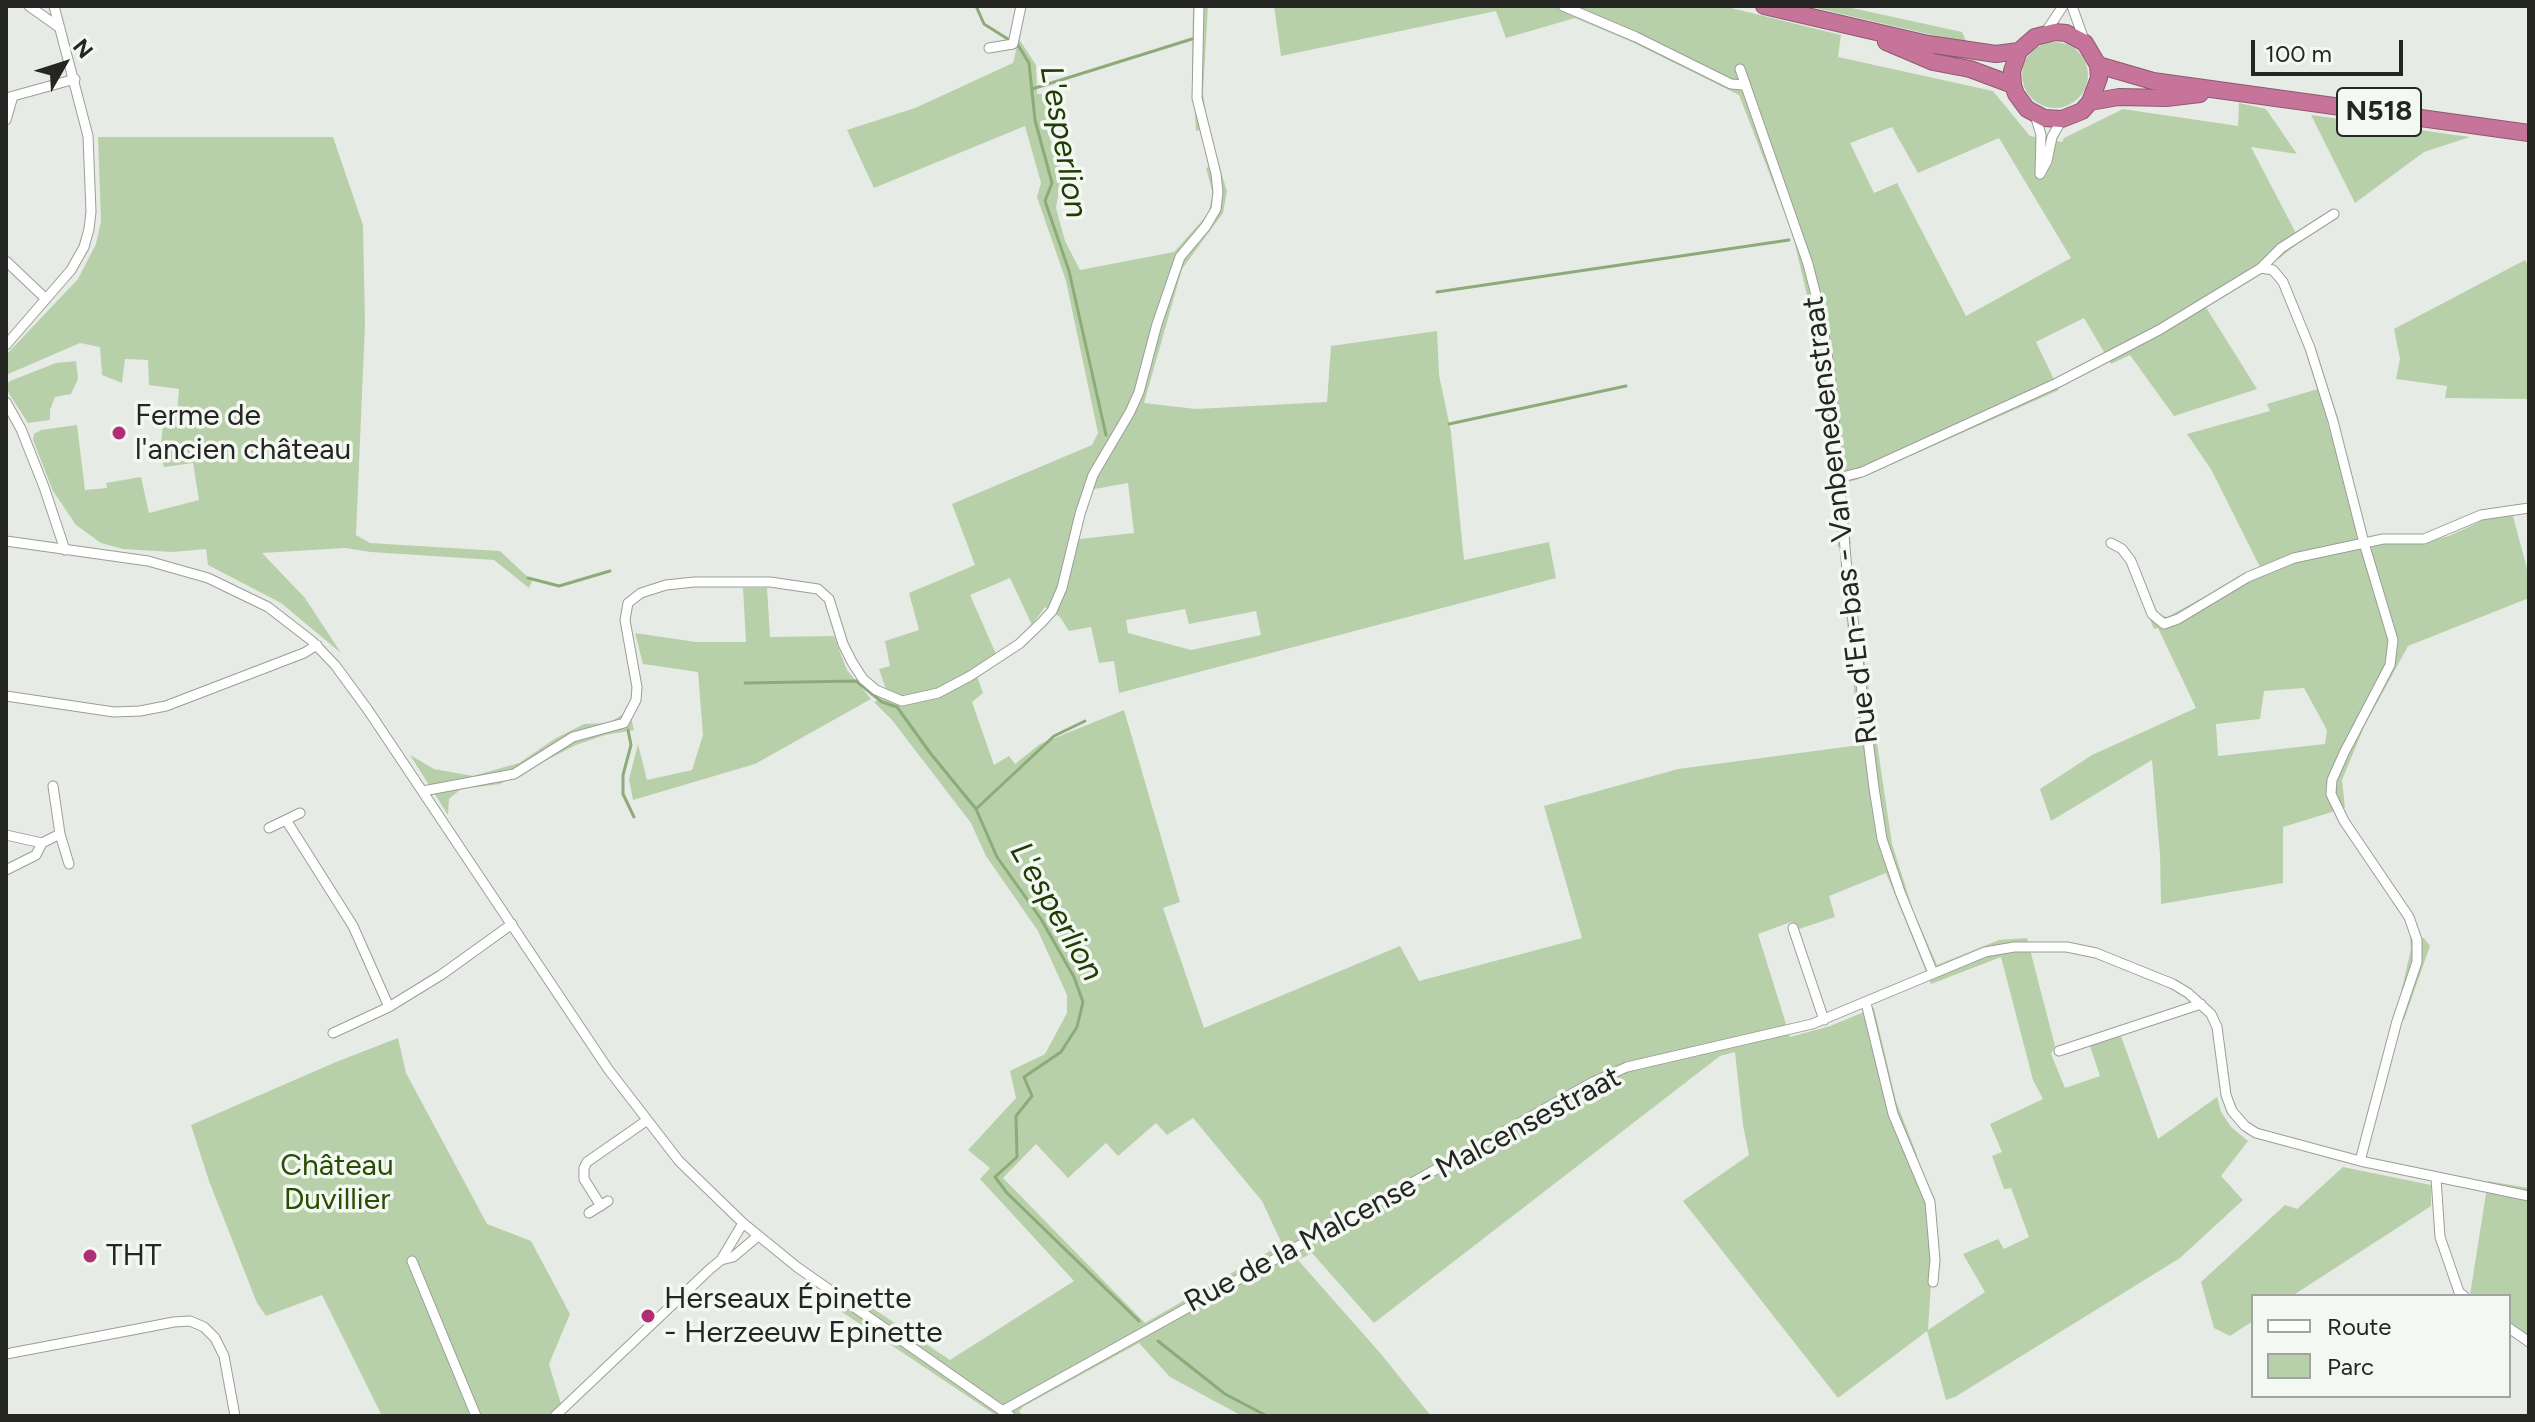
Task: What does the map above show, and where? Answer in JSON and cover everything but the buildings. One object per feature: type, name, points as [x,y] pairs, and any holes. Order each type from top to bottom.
[{"type":"highway","points":[[1764,6],[1928,44],[1996,54],[2019,51]]},
{"type":"highway","points":[[1851,28],[1933,62],[1970,69],[2013,85]]},
{"type":"highway","points":[[2062,119],[2035,115],[2020,102],[2013,85],[2012,71],[2019,51],[2026,43],[2044,33],[2066,33],[2085,43],[2098,65],[2099,78],[2090,102]]},
{"type":"highway","name":"N518","points":[[2098,65],[2142,79],[2529,133]]},
{"type":"highway","name":"N518","points":[[2062,119],[2082,111],[2090,102],[2119,97],[2166,98],[2230,92]]},
{"type":"street","points":[[29,6],[60,28]]},
{"type":"street","points":[[6,345],[71,270],[84,247],[89,229],[88,136],[54,6]]},
{"type":"street","points":[[989,48],[1013,44],[1021,6]]},
{"type":"street","points":[[423,791],[514,774],[573,737],[624,723],[632,713],[637,687],[625,620],[628,603],[641,593],[666,585],[770,582],[818,589],[829,599],[843,644],[863,679],[876,690],[902,701],[938,693],[970,676],[1019,644],[1052,611],[1066,575],[1088,487],[1139,392],[1157,324],[1180,257],[1216,209],[1216,174],[1197,98],[1199,6]]},
{"type":"street","points":[[1563,6],[1636,37],[1722,80],[1743,85]]},
{"type":"street","points":[[2044,33],[2063,6]]},
{"type":"street","points":[[2072,6],[2085,43]]},
{"type":"street","name":"Rue d'En-bas - Vanbenedenstraat","points":[[1740,69],[1743,85],[1808,264],[1821,315],[1882,839],[1933,973]]},
{"type":"street","points":[[6,120],[10,97],[75,79]]},
{"type":"street","points":[[2035,115],[2041,135],[2040,174],[2047,161],[2052,137],[2062,119]]},
{"type":"street","points":[[1838,478],[1862,472],[2057,383],[2159,330],[2261,268],[2281,248],[2334,214]]},
{"type":"street","points":[[6,261],[46,299]]},
{"type":"street","points":[[2261,268],[2273,270],[2283,282],[2310,348],[2393,640],[2390,665],[2344,753],[2332,780],[2331,794],[2344,821],[2409,917],[2417,940],[2417,962],[2397,1021],[2360,1161]]},
{"type":"street","points":[[6,402],[40,474],[65,550]]},
{"type":"street","points":[[2111,543],[2122,549],[2131,561],[2152,614],[2164,624],[2178,619],[2248,577],[2294,558],[2383,539],[2424,539],[2481,515],[2529,508]]},
{"type":"street","points":[[6,541],[148,561],[208,578],[268,607],[317,645],[335,665],[423,791],[646,1121],[679,1161],[758,1236],[845,1302],[1007,1413]]},
{"type":"street","points":[[6,696],[114,712],[140,711],[166,706],[304,653],[317,645]]},
{"type":"street","points":[[53,786],[60,834],[69,864]]},
{"type":"street","points":[[269,828],[300,813]]},
{"type":"street","points":[[286,820],[353,926],[389,1007]]},
{"type":"street","points":[[6,870],[36,855],[42,843],[60,834]]},
{"type":"street","points":[[6,835],[42,843]]},
{"type":"street","points":[[333,1033],[389,1007],[441,975],[512,924]]},
{"type":"street","points":[[1793,928],[1824,1020]]},
{"type":"street","name":"Rue de la Malcense - Malcensestraat","points":[[1007,1413],[1593,1082],[1627,1067],[1824,1020],[1985,952],[2040,945],[2096,953],[2160,979],[2188,993],[2201,1004]]},
{"type":"street","points":[[1866,1003],[1893,1114],[1930,1202],[1935,1260],[1933,1282]]},
{"type":"street","points":[[2059,1051],[2201,1004],[2217,1027],[2226,1095],[2232,1111],[2245,1126],[2268,1138],[2360,1161],[2529,1196]]},
{"type":"street","points":[[589,1213],[604,1203],[584,1179],[587,1162],[646,1121]]},
{"type":"street","points":[[2436,1178],[2440,1237],[2462,1294]]},
{"type":"street","points":[[555,1416],[721,1260],[725,1248],[743,1223]]},
{"type":"street","points":[[721,1260],[733,1257],[758,1236]]},
{"type":"street","points":[[412,1261],[476,1416]]},
{"type":"street","points":[[6,1354],[190,1321],[204,1327],[215,1338],[224,1356],[235,1416]]},
{"type":"street","points":[[2511,1329],[2529,1342]]},
{"type":"green space","points":[[1193,6],[1208,6],[1203,93],[1208,127],[1196,131],[1192,67]]},
{"type":"green space","points":[[1274,6],[1723,6],[1841,35],[1838,57],[1993,91],[2030,136],[2062,142],[2064,138],[2123,109],[2238,126],[2239,103],[2266,109],[2297,154],[2251,147],[2300,241],[2280,258],[2253,269],[2202,301],[2257,389],[2174,416],[2130,355],[2111,364],[2084,318],[2036,342],[2059,390],[1843,483],[1851,544],[1838,547],[1819,346],[1792,232],[1739,95],[1634,43],[1575,18],[1506,38],[1496,11],[1281,56]],"holes":[[[1892,127],[1918,173],[1999,138],[2071,258],[1966,316],[1897,183],[1874,193],[1850,143]]]},
{"type":"green space","points":[[1807,6],[1843,6],[1962,32],[1967,43]]},
{"type":"green space","points":[[1019,39],[1036,65],[1037,94],[1045,94],[1047,130],[1062,172],[1056,208],[1065,241],[1080,270],[1174,252],[1208,214],[1213,194],[1206,168],[1218,163],[1227,191],[1223,213],[1182,269],[1144,403],[1196,409],[1327,402],[1331,346],[1437,331],[1439,375],[1451,432],[1464,560],[1549,542],[1556,578],[1119,693],[1114,661],[1099,663],[1091,627],[1069,631],[1060,617],[1045,607],[1032,625],[1010,578],[970,595],[996,654],[974,668],[983,693],[972,702],[994,765],[1009,756],[1015,764],[1040,744],[1124,710],[1180,902],[1163,908],[1204,1028],[1400,946],[1419,981],[1582,938],[1544,806],[1678,769],[1860,745],[1845,605],[1856,603],[1892,844],[1913,910],[1937,965],[1999,940],[2027,938],[2055,1046],[2051,1054],[2065,1088],[2100,1076],[2090,1046],[2121,1036],[2158,1139],[2217,1097],[2221,1112],[2231,1127],[2248,1141],[2221,1176],[2243,1200],[2180,1258],[1955,1397],[1946,1400],[1927,1331],[1838,1398],[1683,1201],[1749,1155],[1735,1052],[1720,1056],[1374,1323],[1312,1253],[1298,1260],[1431,1416],[1242,1416],[1170,1377],[1139,1343],[1024,1406],[1019,1411],[1023,1416],[997,1416],[839,1310],[850,1293],[950,1360],[1074,1281],[980,1179],[990,1168],[968,1150],[1016,1098],[1010,1071],[1045,1054],[1067,1013],[1067,995],[1038,931],[986,856],[971,823],[892,720],[874,702],[881,698],[890,701],[879,669],[890,666],[885,641],[919,630],[909,593],[975,565],[952,504],[1092,445],[1098,433],[1066,281],[1037,197],[1041,183],[1025,126],[874,188],[847,130],[915,108],[1013,63]],"holes":[[[1128,483],[1134,533],[1071,540],[1083,491]],[[1185,609],[1189,624],[1256,611],[1261,635],[1191,650],[1128,633],[1126,620]],[[1886,873],[1931,984],[2001,957],[2033,1080],[2043,1099],[1990,1124],[2002,1152],[1992,1156],[2004,1189],[2011,1188],[2029,1237],[2004,1249],[1998,1239],[1963,1254],[1985,1292],[1928,1330],[1932,1267],[1928,1205],[1909,1158],[1917,1155],[1896,1101],[1874,1008],[1830,1026],[1790,1037],[1758,934],[1791,922],[1797,924],[1799,929],[1835,917],[1829,896]],[[1193,1118],[1262,1201],[1282,1244],[1145,1323],[1003,1178],[1036,1144],[1068,1178],[1106,1143],[1118,1156],[1156,1123],[1167,1135]]]},
{"type":"green space","points":[[2055,42],[2068,44],[2083,57],[2088,75],[2086,88],[2073,103],[2055,108],[2042,106],[2027,93],[2022,75],[2024,62],[2037,47]]},
{"type":"green space","points":[[2311,115],[2470,137],[2424,152],[2355,203]]},
{"type":"green space","points":[[98,137],[333,137],[363,225],[365,323],[356,535],[370,543],[500,551],[532,581],[529,588],[494,560],[345,548],[262,553],[305,598],[341,653],[281,603],[208,565],[206,549],[173,552],[123,549],[101,543],[76,525],[53,491],[33,440],[34,434],[41,430],[77,425],[85,490],[107,488],[106,483],[141,477],[149,513],[199,500],[193,463],[164,467],[160,453],[164,416],[177,415],[179,389],[149,385],[148,360],[125,359],[122,383],[102,375],[100,347],[80,343],[6,375],[6,355],[78,279],[96,244],[101,221]]},
{"type":"green space","points":[[2525,260],[2529,268],[2529,399],[2445,398],[2447,386],[2396,379],[2400,359],[2394,329]]},
{"type":"green space","points":[[76,361],[78,379],[71,394],[55,397],[50,420],[28,423],[6,386],[10,381],[56,363]]},
{"type":"green space","points":[[2318,389],[2360,548],[2385,543],[2426,542],[2449,536],[2490,517],[2513,516],[2529,576],[2529,598],[2408,646],[2364,727],[2342,780],[2345,808],[2283,827],[2283,883],[2161,904],[2152,760],[2051,821],[2040,789],[2092,755],[2196,708],[2158,628],[2154,629],[2132,576],[2141,572],[2158,614],[2167,617],[2260,567],[2212,471],[2187,434],[2270,411],[2267,404]],"holes":[[[2304,688],[2327,730],[2325,744],[2218,756],[2216,724],[2260,719],[2264,691]]]},
{"type":"green space","points":[[743,588],[767,588],[770,637],[834,636],[847,670],[871,699],[755,764],[633,800],[629,779],[638,744],[647,780],[692,770],[703,735],[698,672],[643,664],[635,633],[696,642],[746,642]]},
{"type":"green space","points":[[629,710],[634,730],[605,735],[576,745],[500,784],[461,789],[449,799],[448,815],[410,755],[434,769],[473,776],[519,763],[556,738],[584,724],[609,723]]},
{"type":"green space","points":[[2410,938],[2424,938],[2430,946],[2404,1020],[2395,1018],[2411,949]]},
{"type":"green space","name":"Château Duvillier","points":[[398,1038],[406,1073],[487,1224],[531,1241],[570,1314],[549,1364],[561,1404],[548,1416],[382,1416],[322,1295],[266,1316],[257,1303],[209,1181],[191,1125]]},
{"type":"green space","points":[[2343,1167],[2431,1185],[2431,1206],[2295,1294],[2251,1294],[2251,1322],[2230,1336],[2214,1328],[2201,1282],[2285,1205],[2297,1209]]},
{"type":"green space","points":[[2488,1181],[2529,1188],[2529,1338],[2511,1324],[2511,1294],[2470,1294]]},
{"type":"waterway","name":"L'esperlion","points":[[976,6],[984,24],[1011,41]]},
{"type":"waterway","points":[[1032,89],[1192,39]]},
{"type":"waterway","name":"L'esperlion","points":[[1018,45],[1029,63],[1035,120],[1052,183],[1045,201],[1069,271],[1106,435]]},
{"type":"waterway","points":[[1437,292],[1789,240]]},
{"type":"waterway","points":[[1449,424],[1626,386]]},
{"type":"waterway","points":[[528,578],[559,586],[610,571]]},
{"type":"waterway","points":[[745,683],[856,681],[882,702],[897,707],[976,809]]},
{"type":"waterway","name":"L'esperlion","points":[[1085,721],[1054,736],[976,809],[997,857],[1041,919],[1074,977],[1083,1002],[1077,1027],[1061,1052],[1024,1077],[1032,1096],[1016,1116],[1017,1157],[995,1177],[1007,1193],[1139,1321]]},
{"type":"waterway","points":[[628,730],[631,745],[623,775],[623,794],[634,817]]},
{"type":"waterway","name":"L'esperlion","points":[[1158,1341],[1225,1394],[1267,1416]]},
{"type":"place","name":"Ferme de l'ancien château","points":[[119,433]]},
{"type":"place","name":"THT","points":[[90,1256]]},
{"type":"place","name":"Herseaux Épinette - Herzeeuw Epinette","points":[[648,1316]]}]
